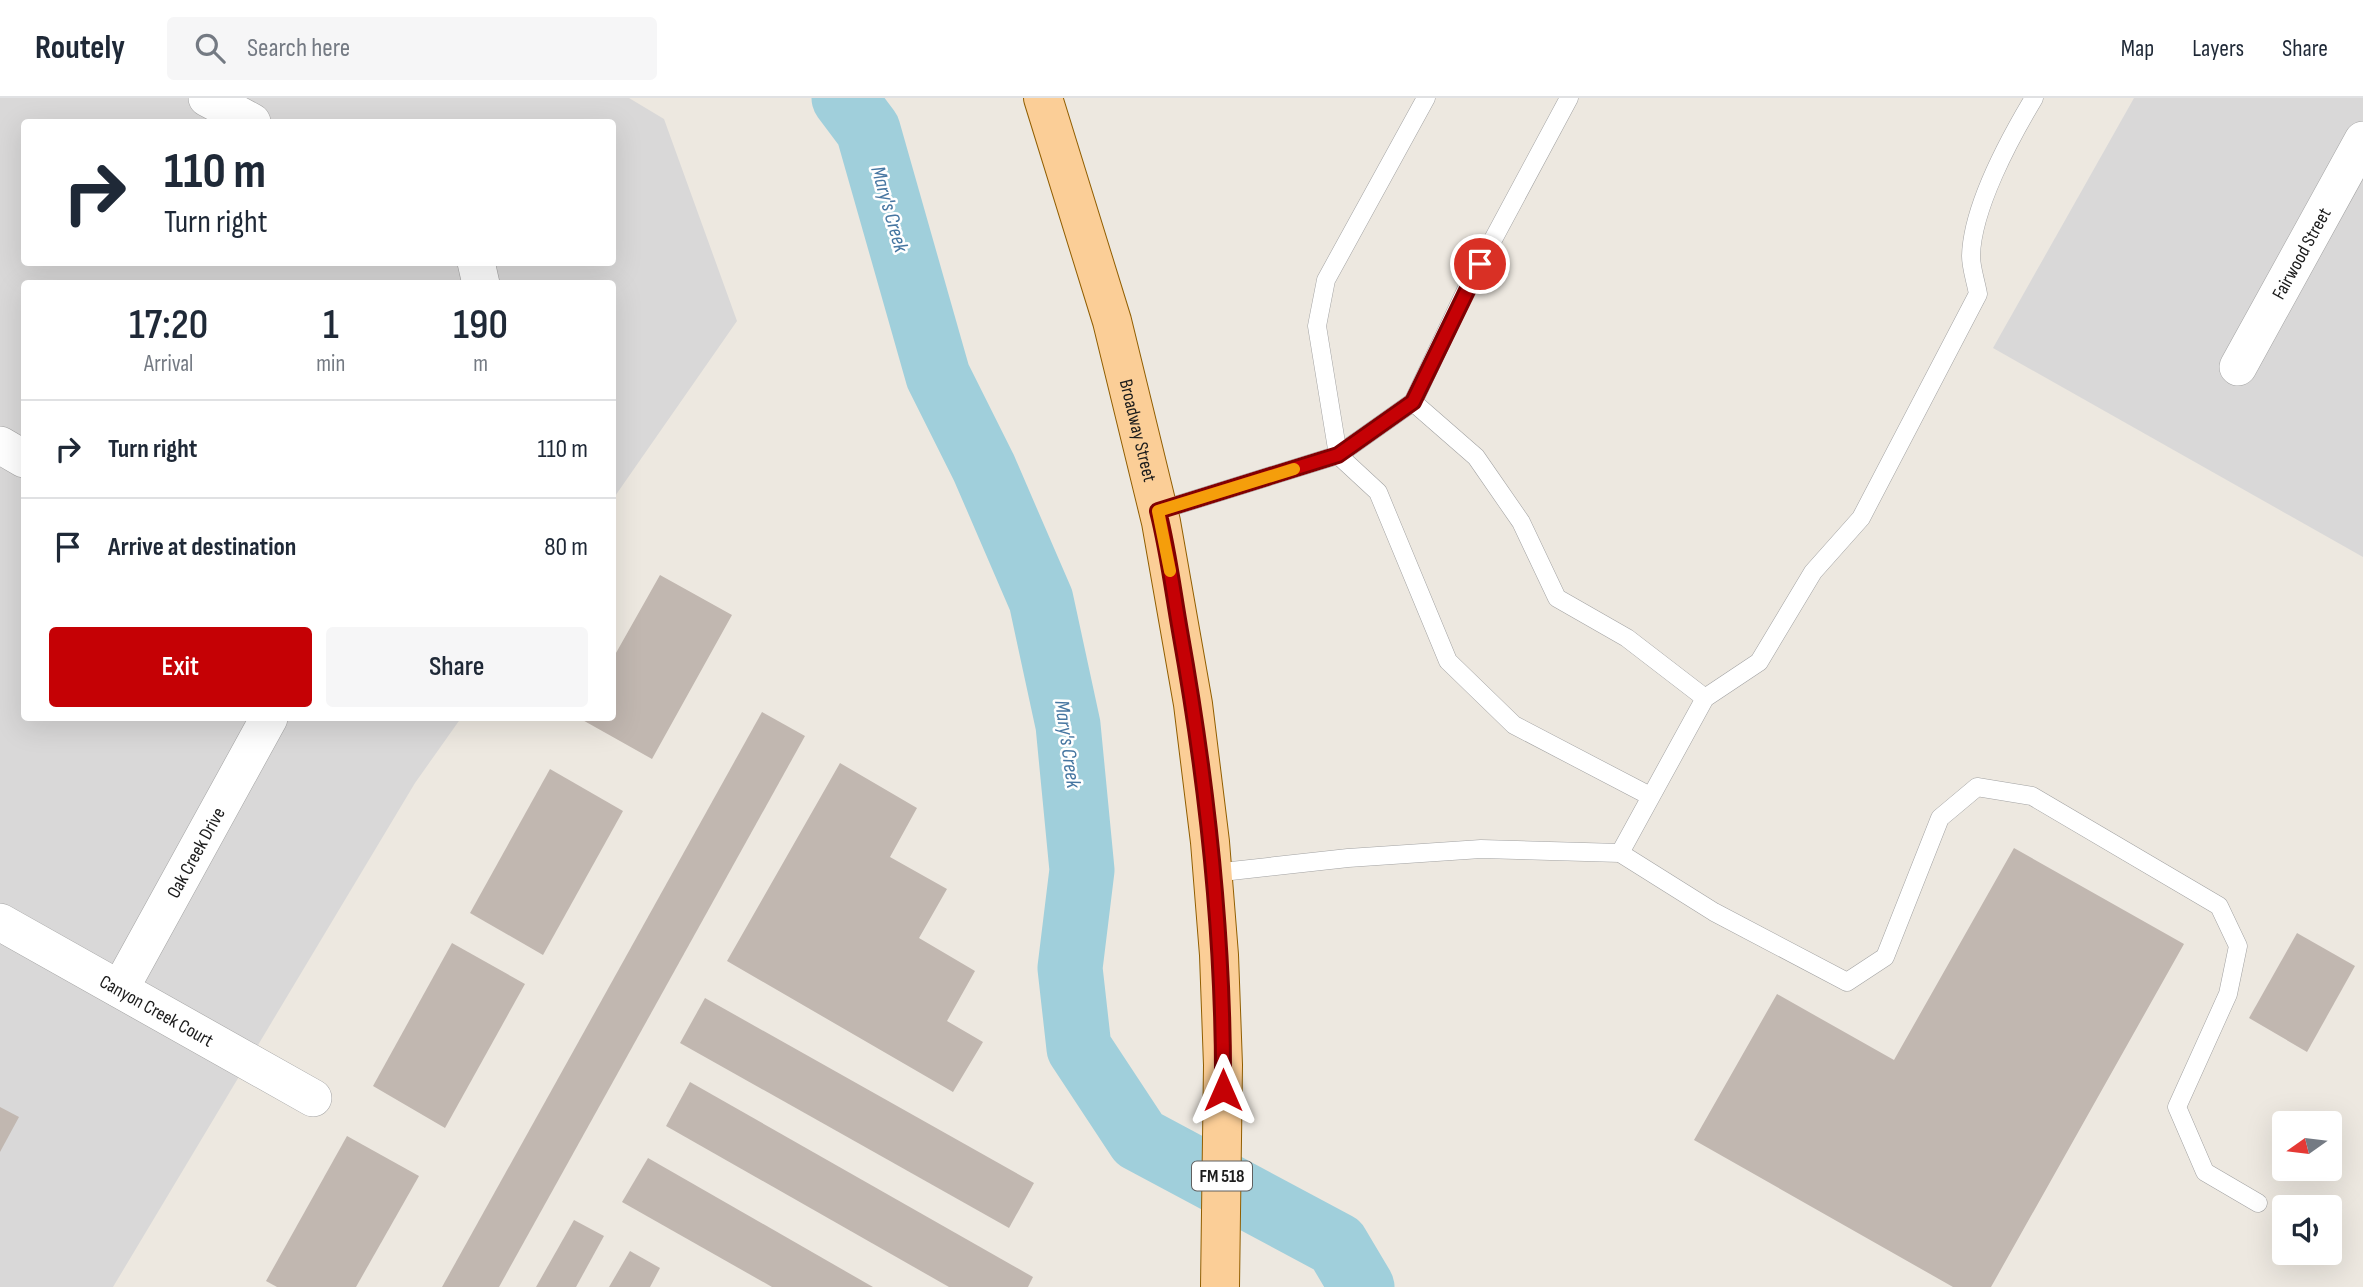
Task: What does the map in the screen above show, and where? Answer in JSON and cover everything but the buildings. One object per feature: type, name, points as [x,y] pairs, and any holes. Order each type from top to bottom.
[{"type":"main road","name":"Broadway Street","points":[[1043,98],[1112,321],[1158,511],[1193,704],[1213,873],[1219,955],[1223,1065],[1220,1287]]},
{"type":"street","points":[[207,98],[246,119]]},
{"type":"street","name":"Fairwood Street","points":[[2238,368],[2363,140]]},
{"type":"street","points":[[0,445],[21,457]]},
{"type":"street","name":"Oak Creek Drive","points":[[120,989],[267,721]]},
{"type":"street","name":"Canyon Creek Court","points":[[0,922],[313,1098]]},
{"type":"lane","points":[[1426,98],[1325,280],[1317,326],[1338,455],[1378,492],[1448,661],[1514,725],[1650,796]]},
{"type":"lane","points":[[1158,511],[1338,455],[1413,402],[1467,288],[1569,98]]},
{"type":"lane","points":[[1620,853],[1705,698],[1759,662],[1813,572],[1861,518],[1978,294],[1971,257],[1976,222],[2009,140],[2034,98]]},
{"type":"lane","points":[[1413,402],[1476,457],[1521,522],[1557,598],[1628,638],[1705,698]]},
{"type":"lane","points":[[1213,873],[1348,858],[1481,849],[1620,853],[1714,912],[1847,982],[1885,957],[1940,818],[1977,787],[2032,796],[2219,906],[2238,946],[2228,994],[2177,1107],[2205,1172],[2258,1203]]},
{"type":"shaded area","points":[[0,98],[629,98],[664,119],[737,321],[616,495],[616,280],[21,280],[21,721],[459,721],[415,783],[113,1287],[0,1287]]},
{"type":"shaded area","points":[[2134,98],[2363,98],[2363,557],[1993,348]]},
{"type":"waterway","name":"Mary's Creek","points":[[844,98],[868,130],[938,376],[984,468],[1041,600],[1068,725],[1082,870],[1070,968],[1079,1048],[1139,1139],[1337,1245],[1362,1287]]},
{"type":"slow traffic","points":[[1170,571],[1158,511],[1294,469]]},
{"type":"route","points":[[1223,1090],[1219,955],[1210,842],[1193,704],[1158,511],[1338,455],[1413,402],[1480,264]]}]
